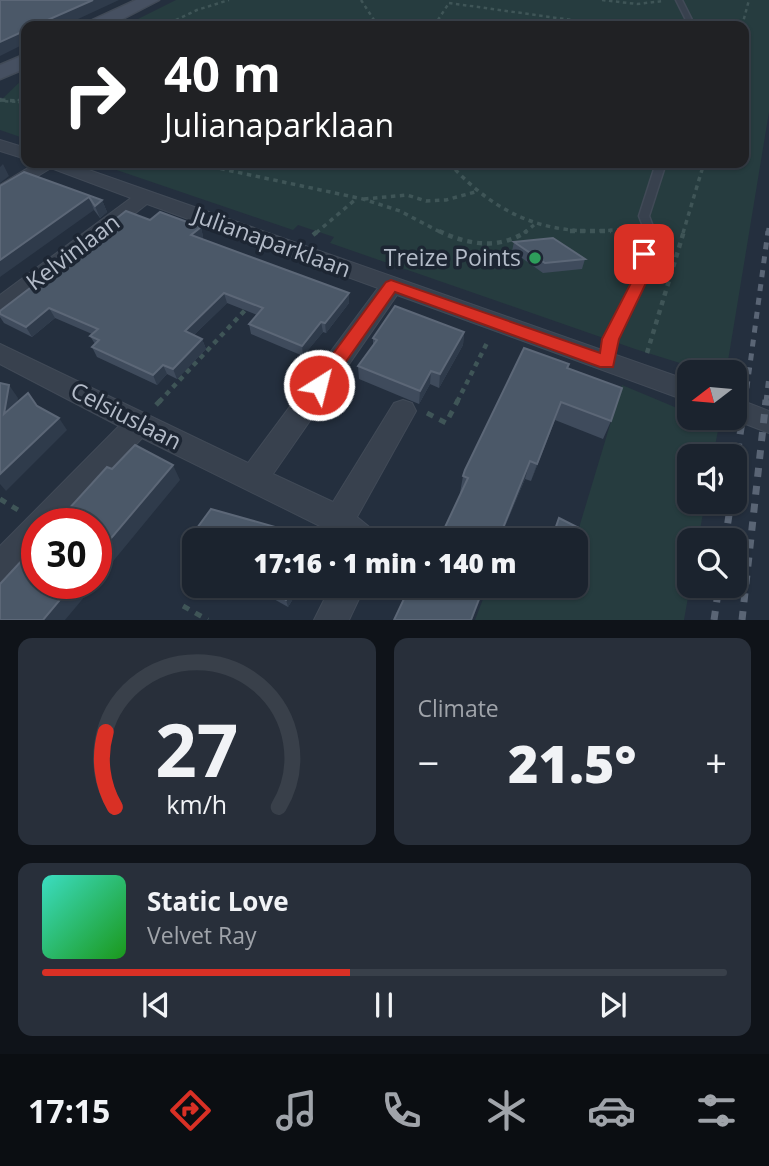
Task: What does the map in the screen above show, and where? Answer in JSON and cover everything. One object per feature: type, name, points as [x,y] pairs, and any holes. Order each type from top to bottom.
[{"type":"main road","points":[[106,21],[150,0]]},
{"type":"main road","points":[[0,73],[21,62]]},
{"type":"street","points":[[0,145],[21,152]]},
{"type":"street","points":[[0,193],[42,168]]},
{"type":"street","name":"Julianaparklaan","points":[[64,168],[677,387]]},
{"type":"street","name":"Kelvinlaan","points":[[0,307],[145,196]]},
{"type":"street","points":[[253,479],[391,285]]},
{"type":"street","name":"Celsiuslaan","points":[[0,353],[139,424],[339,520]]},
{"type":"street","points":[[348,528],[339,520],[403,411]]},
{"type":"street","points":[[747,414],[769,422]]},
{"type":"street","points":[[58,508],[139,424]]},
{"type":"street","points":[[0,568],[21,546]]},
{"type":"street","points":[[331,620],[343,598]]},
{"type":"lane","points":[[679,0],[690,21]]},
{"type":"lane","points":[[607,362],[611,339],[638,283],[649,229],[644,216],[659,168]]},
{"type":"path","points":[[174,21],[229,0]]},
{"type":"path","points":[[361,0],[375,21]]},
{"type":"path","points":[[602,0],[637,4],[672,0]]},
{"type":"path","points":[[744,21],[750,0]]},
{"type":"path","points":[[437,21],[448,1],[582,21]]},
{"type":"path","points":[[0,98],[19,101],[21,99]]},
{"type":"path","points":[[217,168],[388,206],[441,234],[487,244],[520,238],[534,225]]},
{"type":"path","points":[[454,168],[476,192],[534,225],[569,231],[609,232],[634,227],[644,216]]},
{"type":"path","points":[[639,374],[702,168]]},
{"type":"path","points":[[298,253],[316,231],[356,198],[407,195],[426,201],[446,200],[476,192]]},
{"type":"path","points":[[139,424],[251,303]]},
{"type":"path","points":[[403,411],[407,404],[446,423],[498,323]]},
{"type":"path","points":[[183,606],[208,620]]},
{"type":"green space","points":[[176,0],[769,0],[769,112],[728,360],[677,362],[330,243],[334,237],[298,225],[293,230],[111,168],[749,168],[749,21],[134,21]]},
{"type":"green space","points":[[21,81],[21,137],[0,130],[0,101]]},
{"type":"green space","points":[[622,385],[677,408],[677,430],[718,430],[715,444],[677,444],[677,514],[703,514],[700,528],[677,528],[677,598],[688,598],[684,620],[475,620],[483,598],[588,598],[588,528],[579,528]]},
{"type":"building","points":[[0,0],[93,0],[45,21],[21,21],[21,32],[0,42]]},
{"type":"building","points":[[24,172],[102,200],[95,206],[89,197],[0,260],[0,186]]},
{"type":"building","points":[[126,211],[150,220],[160,212],[201,227],[191,235],[349,293],[302,346],[249,324],[263,308],[224,293],[185,331],[202,339],[173,369],[163,365],[153,375],[92,347],[99,340],[90,336],[98,329],[49,308],[26,327],[0,314],[0,311],[110,227],[108,225]]},
{"type":"building","points":[[553,238],[585,259],[545,263],[514,242]]},
{"type":"building","points":[[395,306],[464,332],[440,374],[431,371],[420,391],[358,366],[377,340],[373,338]]},
{"type":"building","points":[[524,348],[569,364],[567,368],[622,388],[611,421],[561,402],[537,464],[530,461],[503,528],[445,528],[468,478],[463,476]]},
{"type":"building","points":[[0,383],[9,385],[4,414],[28,393],[37,406],[59,418],[0,474]]},
{"type":"building","points":[[135,445],[173,465],[112,537],[112,508],[70,508],[107,467],[112,469]]},
{"type":"building","points":[[211,509],[279,528],[197,528]]},
{"type":"building","points":[[559,518],[579,528],[556,528]]},
{"type":"building","points":[[21,561],[21,599],[61,599],[43,620],[0,620],[0,584]]},
{"type":"building","points":[[404,598],[479,598],[471,620],[394,620]]},
{"type":"railway","points":[[768,233],[769,227]]},
{"type":"railway","points":[[747,387],[768,231]]},
{"type":"railway","points":[[766,402],[769,376]]},
{"type":"railway","points":[[742,620],[766,400]]},
{"type":"railway","points":[[739,444],[741,430]]},
{"type":"railway","points":[[727,528],[729,514]]},
{"type":"railway","points":[[714,620],[717,598]]},
{"type":"place","name":"Treize Points","points":[[535,258]]},
{"type":"route","points":[[319,385],[391,285],[607,362],[611,339],[638,283],[644,254]]}]
